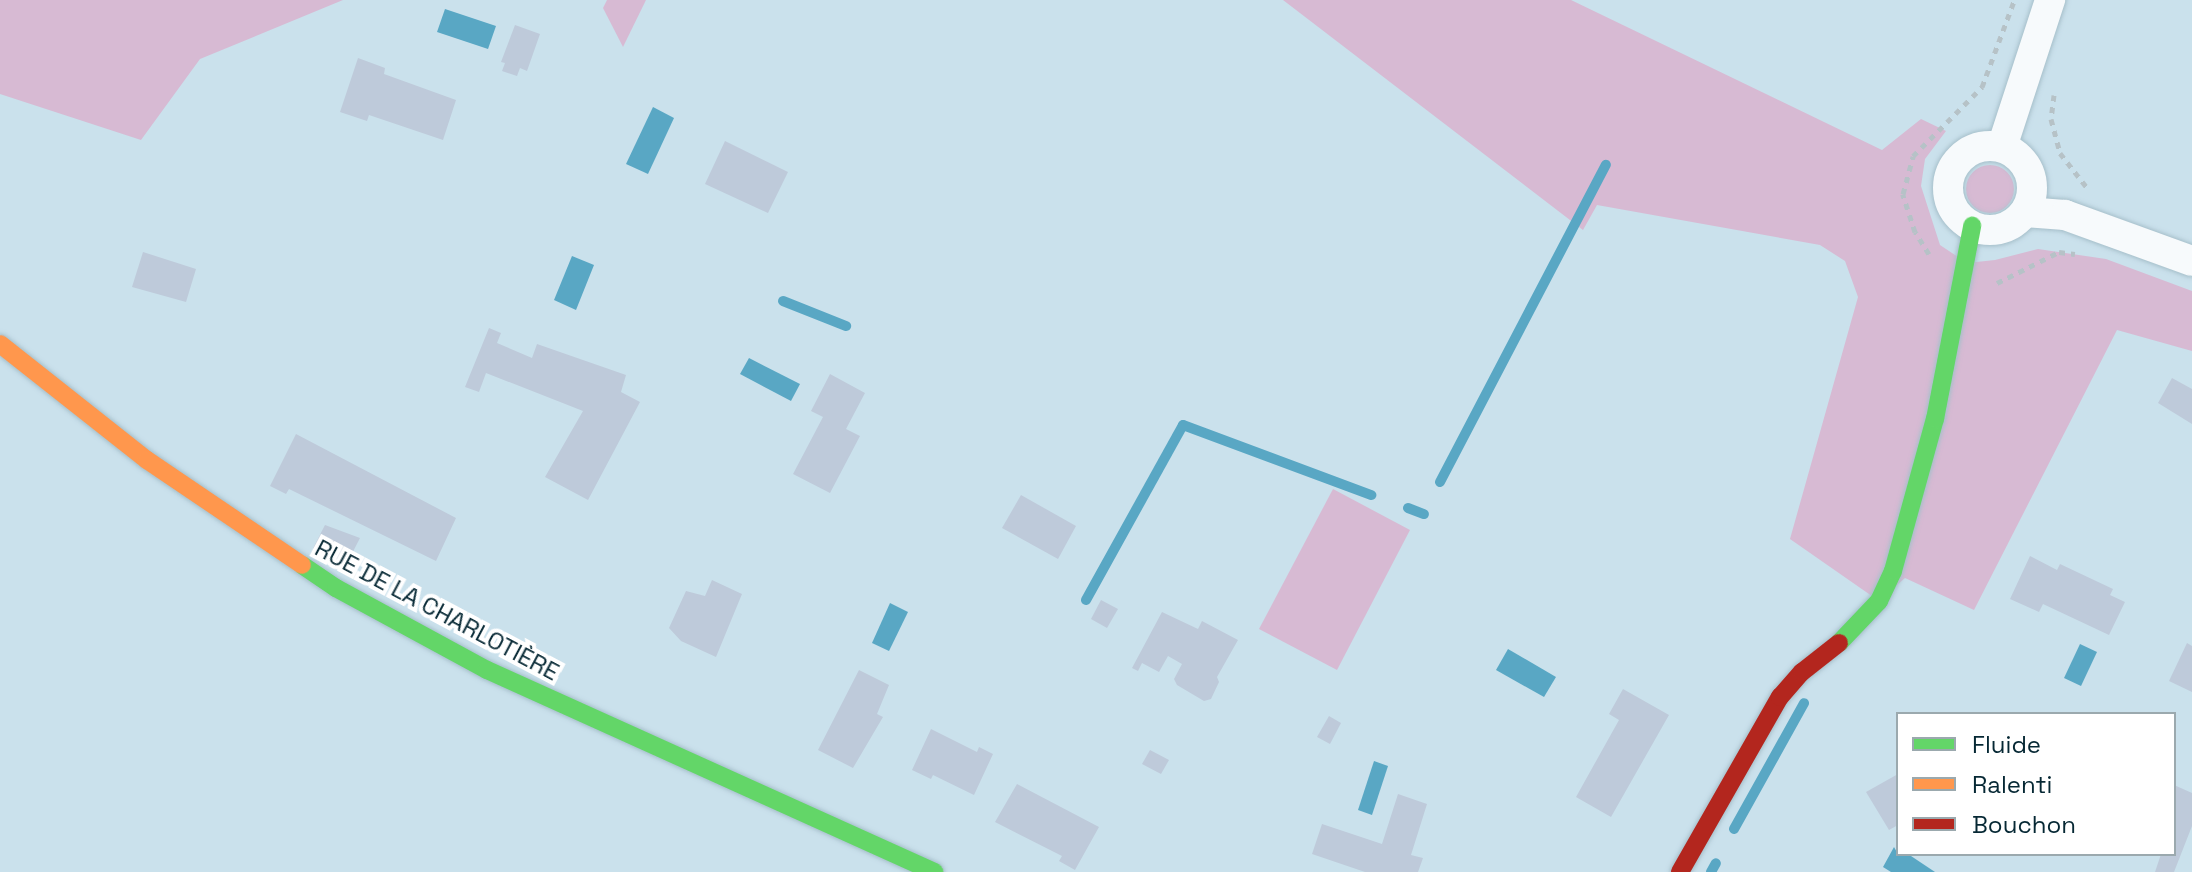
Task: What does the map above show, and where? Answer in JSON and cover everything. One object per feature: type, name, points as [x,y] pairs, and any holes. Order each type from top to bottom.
[{"type":"street","points":[[2002,147],[2050,0]]},
{"type":"street","points":[[2002,147],[2024,162],[2031,174],[2033,187],[2025,212],[2007,227],[1995,230],[1972,226],[1952,206],[1949,179],[1963,155],[1975,148],[2002,147]]},
{"type":"street","points":[[2025,212],[2065,215],[2192,261]]},
{"type":"street","points":[[1680,872],[1780,697],[1802,672],[1849,635],[1879,601],[1893,571],[1935,419],[1972,226]]},
{"type":"street","name":"RUE DE LA CHARLOTIÈRE","points":[[0,344],[147,460],[336,588],[487,670],[934,872]]},
{"type":"path","points":[[2055,89],[2051,119],[2060,153],[2092,192]]},
{"type":"shaded area","points":[[0,0],[343,0],[200,59],[141,140],[0,94]]},
{"type":"shaded area","points":[[607,0],[646,0],[623,47],[603,8]]},
{"type":"shaded area","points":[[1283,0],[1571,0],[1882,150],[1921,119],[1946,131],[1925,159],[1921,186],[1940,245],[1967,263],[1995,260],[2038,249],[2106,259],[2192,291],[2192,351],[2117,330],[1974,610],[1905,578],[1879,601],[1790,539],[1858,297],[1845,261],[1820,245],[1597,205],[1583,230]]},
{"type":"shaded area","points":[[1990,165],[2007,172],[2014,189],[2007,206],[1990,213],[1973,206],[1966,189],[1973,172]]},
{"type":"shaded area","points":[[1333,489],[1410,530],[1337,670],[1259,629]]},
{"type":"water","points":[[445,9],[496,26],[488,49],[437,32]]},
{"type":"water","points":[[653,107],[674,118],[648,174],[626,164]]},
{"type":"water","points":[[572,256],[594,265],[576,310],[554,300]]},
{"type":"water","points":[[749,358],[800,384],[791,401],[740,374]]},
{"type":"water","points":[[890,603],[908,612],[889,651],[872,643]]},
{"type":"water","points":[[2080,644],[2097,652],[2081,686],[2064,678]]},
{"type":"water","points":[[1508,649],[1556,677],[1544,697],[1496,670]]},
{"type":"water","points":[[1374,761],[1388,766],[1372,815],[1358,810]]},
{"type":"water","points":[[1894,847],[1896,856],[1911,856],[1935,872],[1891,872],[1883,867]]},
{"type":"building","points":[[515,25],[540,34],[527,71],[520,68],[517,76],[502,71],[505,63],[501,62]]},
{"type":"building","points":[[358,58],[385,68],[384,74],[456,100],[443,140],[369,115],[367,121],[340,112]]},
{"type":"building","points":[[725,141],[788,172],[768,213],[705,184]]},
{"type":"building","points":[[143,252],[196,269],[186,302],[132,287]]},
{"type":"building","points":[[489,328],[501,333],[497,343],[532,358],[537,344],[626,375],[621,392],[640,402],[588,500],[545,477],[583,411],[486,373],[479,392],[465,387]]},
{"type":"building","points":[[830,374],[865,393],[846,429],[860,436],[830,493],[793,474],[823,417],[811,411]]},
{"type":"building","points":[[2172,378],[2192,389],[2192,424],[2158,403]]},
{"type":"building","points":[[296,434],[456,518],[436,561],[289,489],[286,494],[270,486]]},
{"type":"building","points":[[1021,495],[1076,526],[1058,559],[1002,528]]},
{"type":"building","points":[[325,525],[360,538],[344,569],[313,548]]},
{"type":"building","points":[[2030,556],[2057,570],[2060,564],[2113,589],[2110,595],[2125,602],[2109,635],[2043,604],[2039,612],[2010,599]]},
{"type":"building","points":[[712,580],[742,594],[716,657],[681,641],[669,628],[686,591],[705,596]]},
{"type":"building","points":[[1101,600],[1118,609],[1107,628],[1091,619]]},
{"type":"building","points":[[1162,612],[1198,629],[1202,621],[1238,640],[1217,677],[1219,682],[1211,699],[1204,701],[1177,685],[1174,679],[1182,664],[1168,656],[1159,672],[1142,663],[1138,671],[1132,668]]},
{"type":"building","points":[[2187,643],[2192,646],[2192,692],[2169,681]]},
{"type":"building","points":[[859,670],[889,685],[877,714],[883,717],[853,768],[818,750]]},
{"type":"building","points":[[1623,689],[1669,715],[1611,817],[1576,797],[1619,720],[1609,714]]},
{"type":"building","points":[[1329,716],[1341,723],[1330,744],[1317,737]]},
{"type":"building","points":[[931,729],[977,752],[979,747],[993,754],[974,795],[933,775],[931,779],[912,770]]},
{"type":"building","points":[[1150,750],[1169,760],[1161,774],[1142,764]]},
{"type":"building","points":[[1896,775],[1896,826],[1889,830],[1866,792]]},
{"type":"building","points":[[1017,784],[1099,827],[1075,870],[1059,861],[1062,856],[995,822]]},
{"type":"building","points":[[2176,786],[2192,793],[2192,826],[2174,872],[2155,872],[2160,856],[2176,856]]},
{"type":"building","points":[[1398,794],[1427,804],[1411,855],[1423,858],[1418,872],[1365,872],[1312,854],[1322,824],[1382,844]]},
{"type":"waterway","points":[[1440,482],[1606,165]]},
{"type":"waterway","points":[[783,301],[846,326]]},
{"type":"waterway","points":[[1086,600],[1183,425],[1371,495]]},
{"type":"waterway","points":[[1408,508],[1424,514]]},
{"type":"waterway","points":[[1734,829],[1804,703]]},
{"type":"waterway","points":[[1711,872],[1716,863]]},
{"type":"traffic: fast","points":[[1839,643],[1879,601],[1893,571],[1935,419],[1972,226]]},
{"type":"traffic: fast","points":[[302,565],[336,588],[487,670],[934,872]]},
{"type":"traffic: slow","points":[[0,344],[147,460],[302,565]]},
{"type":"traffic: jam","points":[[1680,872],[1780,697],[1802,672],[1839,643]]}]
